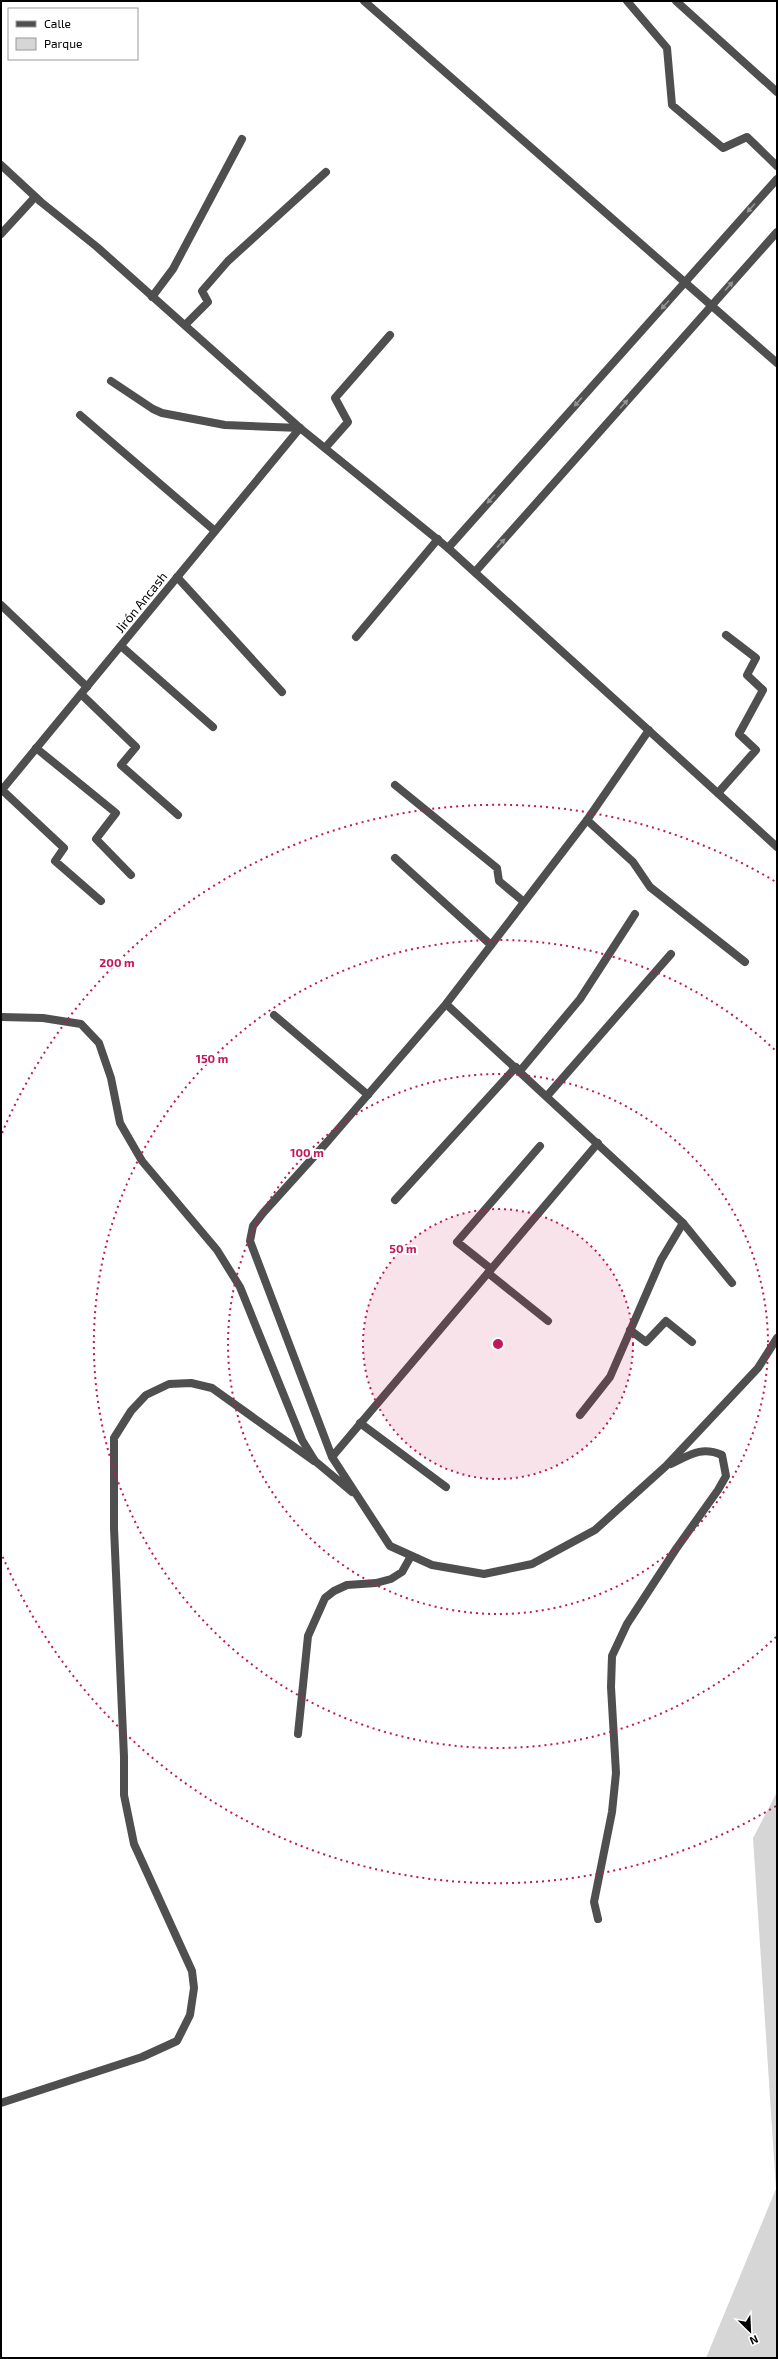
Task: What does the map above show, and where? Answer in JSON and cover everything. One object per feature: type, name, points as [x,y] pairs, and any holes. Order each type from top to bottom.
[{"type":"street","points":[[364,1],[777,363]]},
{"type":"street","points":[[627,1],[667,48],[672,105],[723,148],[746,136],[777,166]]},
{"type":"street","points":[[676,1],[777,92]]},
{"type":"street","points":[[152,297],[173,269],[242,139]]},
{"type":"street","points":[[1,165],[185,325],[300,428],[438,539],[777,847]]},
{"type":"street","points":[[185,325],[208,302],[202,291],[223,267],[326,172]]},
{"type":"street","points":[[448,548],[777,179]]},
{"type":"street","points":[[1,234],[36,197]]},
{"type":"street","points":[[475,572],[777,232]]},
{"type":"street","points":[[325,448],[348,422],[335,398],[390,335]]},
{"type":"street","points":[[111,381],[152,410],[162,413],[225,425],[300,428]]},
{"type":"street","points":[[80,415],[215,531]]},
{"type":"street","name":"Jirón Ancash","points":[[2,790],[300,428]]},
{"type":"street","points":[[356,637],[438,539]]},
{"type":"street","points":[[177,577],[282,692]]},
{"type":"street","points":[[1,605],[86,687]]},
{"type":"street","points":[[718,793],[756,750],[740,734],[763,690],[747,675],[756,658],[726,635]]},
{"type":"street","points":[[121,646],[213,727]]},
{"type":"street","points":[[81,694],[136,747],[122,765],[178,815]]},
{"type":"street","points":[[649,730],[588,820],[446,1004],[253,1226],[250,1241],[332,1457],[390,1546],[432,1565],[484,1574],[532,1564],[595,1530],[666,1466],[758,1368],[777,1338]]},
{"type":"street","points":[[36,748],[116,813],[96,839],[131,875]]},
{"type":"street","points":[[395,785],[497,868],[499,881],[524,902]]},
{"type":"street","points":[[2,790],[64,848],[55,861],[102,901]]},
{"type":"street","points":[[588,820],[633,862],[650,887],[745,962]]},
{"type":"street","points":[[395,858],[491,945]]},
{"type":"street","points":[[395,1200],[518,1069],[580,999],[635,914]]},
{"type":"street","points":[[547,1096],[671,954]]},
{"type":"street","points":[[446,1004],[683,1223],[732,1283]]},
{"type":"street","points":[[274,1016],[368,1095]]},
{"type":"street","points":[[1,1017],[43,1018],[81,1024],[99,1043],[111,1078],[120,1124],[142,1161],[217,1250],[240,1287],[302,1440],[315,1461]]},
{"type":"street","points":[[332,1457],[598,1143]]},
{"type":"street","points":[[540,1146],[457,1242],[548,1321]]},
{"type":"street","points":[[580,1415],[610,1377],[661,1260],[683,1223]]},
{"type":"street","points":[[630,1330],[646,1342],[666,1321],[692,1342]]},
{"type":"street","points":[[1,2103],[142,2057],[177,2041],[190,2015],[194,1988],[192,1971],[134,1844],[124,1795],[124,1757],[114,1528],[114,1438],[131,1411],[146,1395],[169,1384],[191,1383],[212,1388],[315,1461],[360,1500]]},
{"type":"street","points":[[360,1423],[446,1487]]},
{"type":"street","points":[[598,1919],[594,1902],[612,1812],[616,1773],[611,1687],[612,1656],[627,1624],[726,1476],[722,1455],[710,1450],[697,1452],[666,1466]]},
{"type":"street","points":[[298,1734],[308,1636],[325,1598],[334,1591],[347,1585],[376,1583],[391,1579],[402,1572],[411,1556]]},
{"type":"green space","points":[[777,1792],[777,2358],[706,2358],[776,2189],[753,1838]]}]
